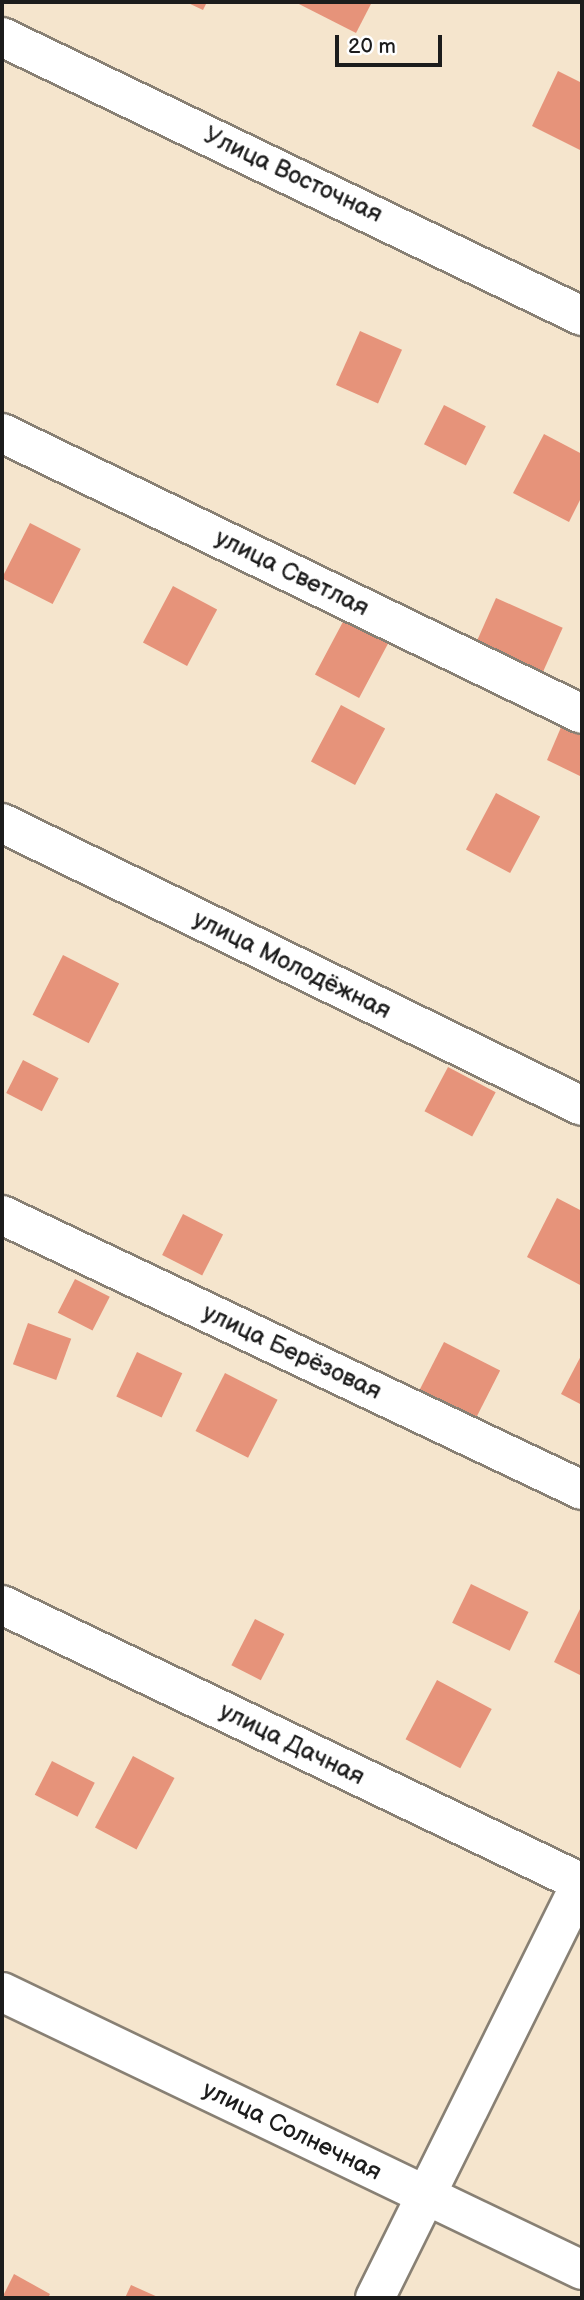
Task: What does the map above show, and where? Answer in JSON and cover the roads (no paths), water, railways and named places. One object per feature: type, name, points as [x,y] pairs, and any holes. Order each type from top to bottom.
[{"type":"street","name":"Улица Восточная","points":[[2,37],[582,316]]},
{"type":"street","name":"улица Светлая","points":[[2,433],[582,714]]},
{"type":"street","name":"улица Молодёжная","points":[[2,823],[582,1107]]},
{"type":"street","name":"улица Берёзовая","points":[[2,1214],[582,1490]]},
{"type":"street","name":"улица Дачная","points":[[2,1605],[582,1882]]},
{"type":"street","points":[[374,2298],[582,1882]]},
{"type":"street","name":"улица Солнечная","points":[[2,1992],[582,2270]]}]
